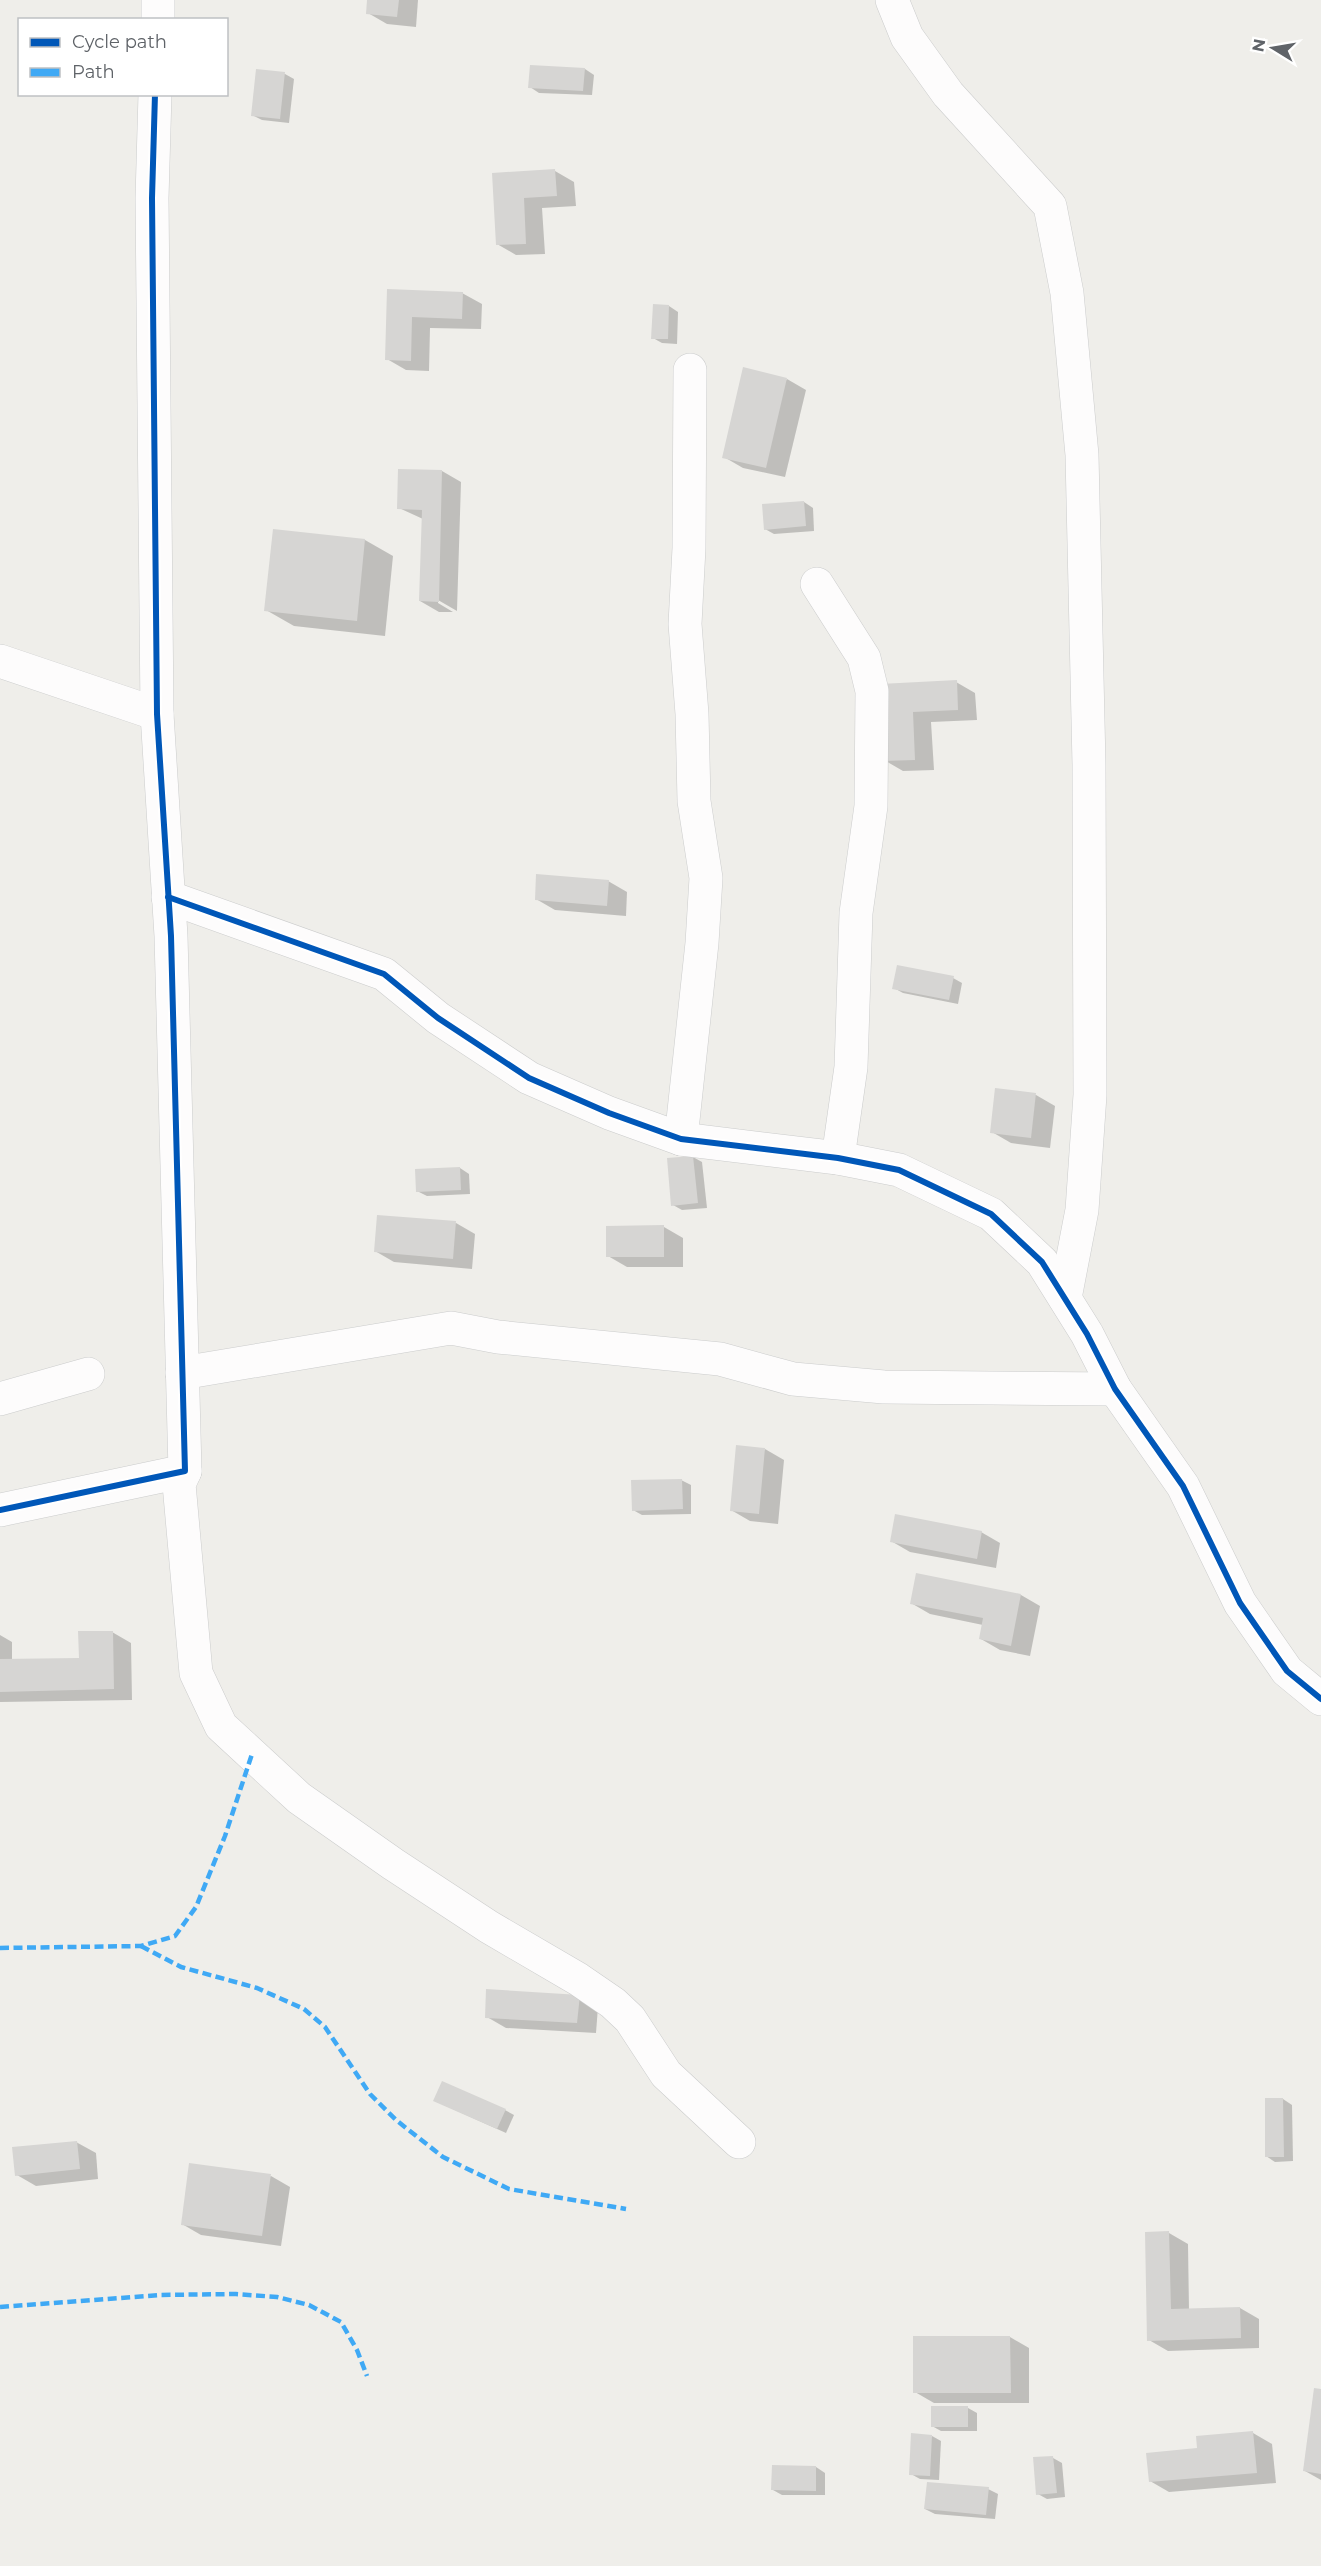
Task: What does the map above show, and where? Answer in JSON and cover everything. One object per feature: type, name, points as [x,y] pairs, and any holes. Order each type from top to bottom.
[{"type":"street","points":[[158,18],[159,0]]},
{"type":"street","points":[[892,0],[907,37],[948,94],[1050,206],[1067,293],[1082,455],[1089,765],[1090,1095],[1082,1210],[1065,1298]]},
{"type":"street","points":[[155,96],[152,198],[157,714],[168,897],[185,1471],[179,1484],[196,1673],[222,1726],[300,1798],[489,1927],[578,1978],[613,2003],[630,2019],[666,2074],[739,2142]]},
{"type":"street","points":[[681,1139],[702,943],[706,878],[694,801],[692,714],[685,624],[690,370]]},
{"type":"street","points":[[817,584],[864,658],[872,691],[871,806],[856,913],[851,1066],[838,1158]]},
{"type":"street","points":[[0,661],[157,714]]},
{"type":"street","points":[[168,897],[384,974],[438,1018],[529,1078],[609,1113],[681,1139],[838,1158],[899,1170],[991,1214],[1042,1262],[1087,1334],[1115,1389],[1183,1486],[1240,1602],[1287,1671],[1321,1699]]},
{"type":"street","points":[[182,1373],[451,1328],[498,1337],[720,1359],[793,1379],[885,1387],[1115,1389]]},
{"type":"street","points":[[0,1399],[88,1374]]},
{"type":"street","points":[[0,1510],[185,1471]]},
{"type":"building","points":[[367,0],[399,0],[397,17],[366,14]]},
{"type":"building","points":[[530,65],[585,68],[583,91],[528,88]]},
{"type":"building","points":[[256,69],[285,72],[280,119],[251,116]]},
{"type":"building","points":[[555,169],[557,196],[524,198],[526,244],[496,245],[492,173]]},
{"type":"building","points":[[387,289],[463,292],[462,319],[412,317],[411,361],[385,360]]},
{"type":"building","points":[[653,304],[669,305],[668,339],[651,339]]},
{"type":"building","points":[[743,367],[787,378],[766,468],[722,458]]},
{"type":"building","points":[[398,469],[442,470],[439,602],[419,601],[422,510],[397,509]]},
{"type":"building","points":[[804,501],[806,526],[764,530],[762,504]]},
{"type":"building","points":[[273,529],[365,539],[357,621],[264,611]]},
{"type":"building","points":[[957,680],[958,710],[913,712],[915,760],[883,761],[880,684]]},
{"type":"building","points":[[536,874],[609,880],[607,906],[535,900]]},
{"type":"building","points":[[897,965],[954,976],[949,1000],[892,989]]},
{"type":"building","points":[[995,1088],[1036,1093],[1031,1138],[990,1133]]},
{"type":"building","points":[[693,1156],[698,1203],[671,1206],[667,1158]]},
{"type":"building","points":[[460,1167],[461,1190],[416,1192],[415,1169]]},
{"type":"building","points":[[377,1215],[456,1221],[453,1259],[374,1252]]},
{"type":"building","points":[[664,1225],[664,1257],[606,1257],[606,1226]]},
{"type":"building","points":[[736,1445],[765,1448],[759,1514],[730,1511]]},
{"type":"building","points":[[682,1479],[683,1509],[632,1511],[631,1480]]},
{"type":"building","points":[[895,1514],[982,1531],[977,1559],[890,1542]]},
{"type":"building","points":[[916,1573],[1021,1594],[1011,1646],[979,1639],[983,1618],[910,1604]]},
{"type":"building","points":[[78,1631],[113,1631],[114,1689],[0,1692],[0,1659],[79,1658]]},
{"type":"building","points":[[486,1989],[580,1995],[577,2023],[485,2018]]},
{"type":"building","points":[[442,2081],[506,2109],[497,2129],[433,2101]]},
{"type":"building","points":[[1265,2098],[1283,2098],[1284,2157],[1265,2157]]},
{"type":"building","points":[[77,2141],[80,2169],[15,2176],[12,2147]]},
{"type":"building","points":[[189,2163],[271,2174],[262,2236],[181,2225]]},
{"type":"building","points":[[1169,2231],[1171,2309],[1240,2307],[1241,2338],[1147,2341],[1145,2232]]},
{"type":"building","points":[[913,2336],[1010,2336],[1011,2393],[913,2393]]},
{"type":"building","points":[[1314,2388],[1321,2389],[1321,2474],[1303,2471]]},
{"type":"building","points":[[931,2406],[968,2406],[968,2427],[931,2427]]},
{"type":"building","points":[[1253,2431],[1257,2473],[1149,2482],[1146,2453],[1197,2448],[1196,2436]]},
{"type":"building","points":[[911,2433],[932,2435],[930,2476],[909,2475]]},
{"type":"building","points":[[1053,2456],[1057,2493],[1036,2495],[1033,2457]]},
{"type":"building","points":[[772,2465],[816,2466],[816,2491],[771,2490]]},
{"type":"building","points":[[927,2482],[989,2487],[986,2515],[924,2509]]},
{"type":"marked path","points":[[0,1948],[141,1946],[175,1936],[196,1907],[225,1836],[252,1754]]},
{"type":"marked path","points":[[141,1946],[181,1967],[257,1988],[304,2009],[325,2027],[370,2094],[396,2120],[443,2157],[509,2189],[626,2209]]},
{"type":"marked path","points":[[0,2307],[160,2295],[236,2294],[277,2297],[309,2305],[341,2322],[357,2350],[367,2376]]},
{"type":"cycle path","points":[[0,1510],[185,1471],[171,936],[157,714],[152,198],[155,96]]},
{"type":"cycle path","points":[[168,897],[384,974],[438,1018],[529,1078],[609,1113],[681,1139],[838,1158],[899,1170],[991,1214],[1042,1262],[1087,1334],[1115,1389],[1183,1486],[1240,1603],[1287,1671],[1321,1699]]}]
